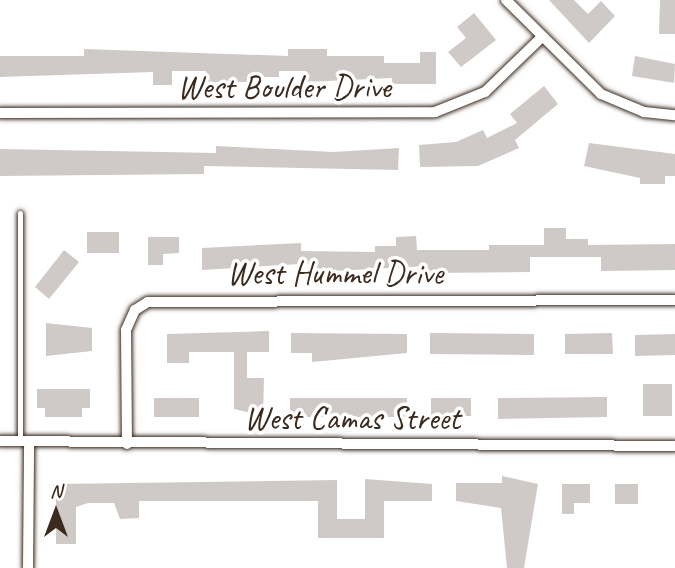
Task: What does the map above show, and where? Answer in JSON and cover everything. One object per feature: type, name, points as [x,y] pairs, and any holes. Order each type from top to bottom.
[{"type":"street","points":[[506,0],[600,94],[643,112],[675,115]]},
{"type":"street","name":"West Boulder Drive","points":[[0,113],[435,112],[485,92],[542,37]]},
{"type":"street","name":"West Hummel Drive","points":[[127,444],[126,330],[135,310],[148,302],[675,300]]},
{"type":"street","name":"West Camas Street","points":[[0,441],[24,444],[675,446]]},
{"type":"street","points":[[24,444],[28,568]]},
{"type":"lane","points":[[20,213],[24,444]]},
{"type":"building","points":[[549,0],[574,0],[588,14],[601,1],[615,16],[589,43]]},
{"type":"building","points":[[660,0],[675,0],[675,34],[659,34]]},
{"type":"building","points":[[474,13],[496,40],[461,67],[448,52],[466,38],[457,27]]},
{"type":"building","points":[[84,49],[288,56],[288,49],[327,49],[327,56],[384,56],[384,63],[420,63],[420,52],[436,52],[436,84],[392,84],[392,78],[306,82],[306,71],[279,71],[279,77],[250,77],[250,82],[206,82],[206,71],[172,71],[172,85],[153,85],[153,72],[0,77],[0,56],[84,56]]},
{"type":"building","points":[[635,56],[675,64],[674,83],[632,76]]},
{"type":"building","points":[[544,86],[558,104],[515,140],[519,148],[478,166],[420,167],[419,145],[456,142],[483,130],[487,138],[517,123],[510,114]]},
{"type":"building","points":[[589,143],[675,154],[675,176],[665,176],[665,184],[640,184],[640,178],[584,166]]},
{"type":"building","points":[[216,146],[333,152],[399,148],[398,170],[204,166],[204,174],[0,176],[0,149],[216,153]]},
{"type":"building","points":[[544,228],[566,228],[566,239],[588,239],[588,245],[675,244],[675,270],[601,271],[601,257],[530,257],[530,272],[428,273],[428,266],[315,272],[316,263],[202,270],[202,248],[301,243],[301,251],[375,252],[375,246],[396,246],[396,237],[416,236],[417,250],[489,250],[489,245],[544,245]]},
{"type":"building","points":[[87,232],[119,232],[119,253],[87,253]]},
{"type":"building","points":[[148,237],[179,237],[179,253],[163,254],[163,265],[148,265]]},
{"type":"building","points":[[64,250],[79,262],[49,299],[35,287]]},
{"type":"building","points":[[46,323],[92,328],[92,351],[46,356]]},
{"type":"building","points":[[269,331],[269,352],[247,352],[247,378],[264,378],[263,416],[234,409],[234,352],[189,352],[189,363],[167,363],[167,334]]},
{"type":"building","points":[[291,333],[407,334],[407,353],[312,362],[312,353],[291,353]]},
{"type":"building","points":[[430,333],[534,334],[534,355],[430,354]]},
{"type":"building","points":[[612,333],[613,354],[565,354],[565,334]]},
{"type":"building","points":[[675,334],[675,355],[635,356],[635,335]]},
{"type":"building","points":[[643,384],[672,384],[672,416],[643,416]]},
{"type":"building","points":[[37,389],[90,389],[90,408],[82,408],[82,417],[45,417],[45,408],[37,408]]},
{"type":"building","points":[[607,397],[607,417],[498,419],[498,398]]},
{"type":"building","points":[[154,398],[199,398],[199,417],[154,417]]},
{"type":"building","points":[[290,398],[407,398],[407,417],[290,417]]},
{"type":"building","points":[[431,398],[471,398],[471,416],[431,416]]},
{"type":"building","points":[[502,476],[538,484],[524,568],[507,568],[501,508],[456,501],[456,483],[502,483]]},
{"type":"building","points":[[365,479],[432,484],[432,501],[384,501],[384,538],[318,538],[318,501],[139,501],[139,518],[120,519],[114,503],[88,503],[76,507],[76,544],[56,544],[56,484],[337,480],[337,519],[365,519]]},
{"type":"building","points":[[562,484],[590,484],[590,503],[574,503],[574,514],[562,514]]},
{"type":"building","points":[[615,484],[638,484],[638,504],[615,504]]}]
